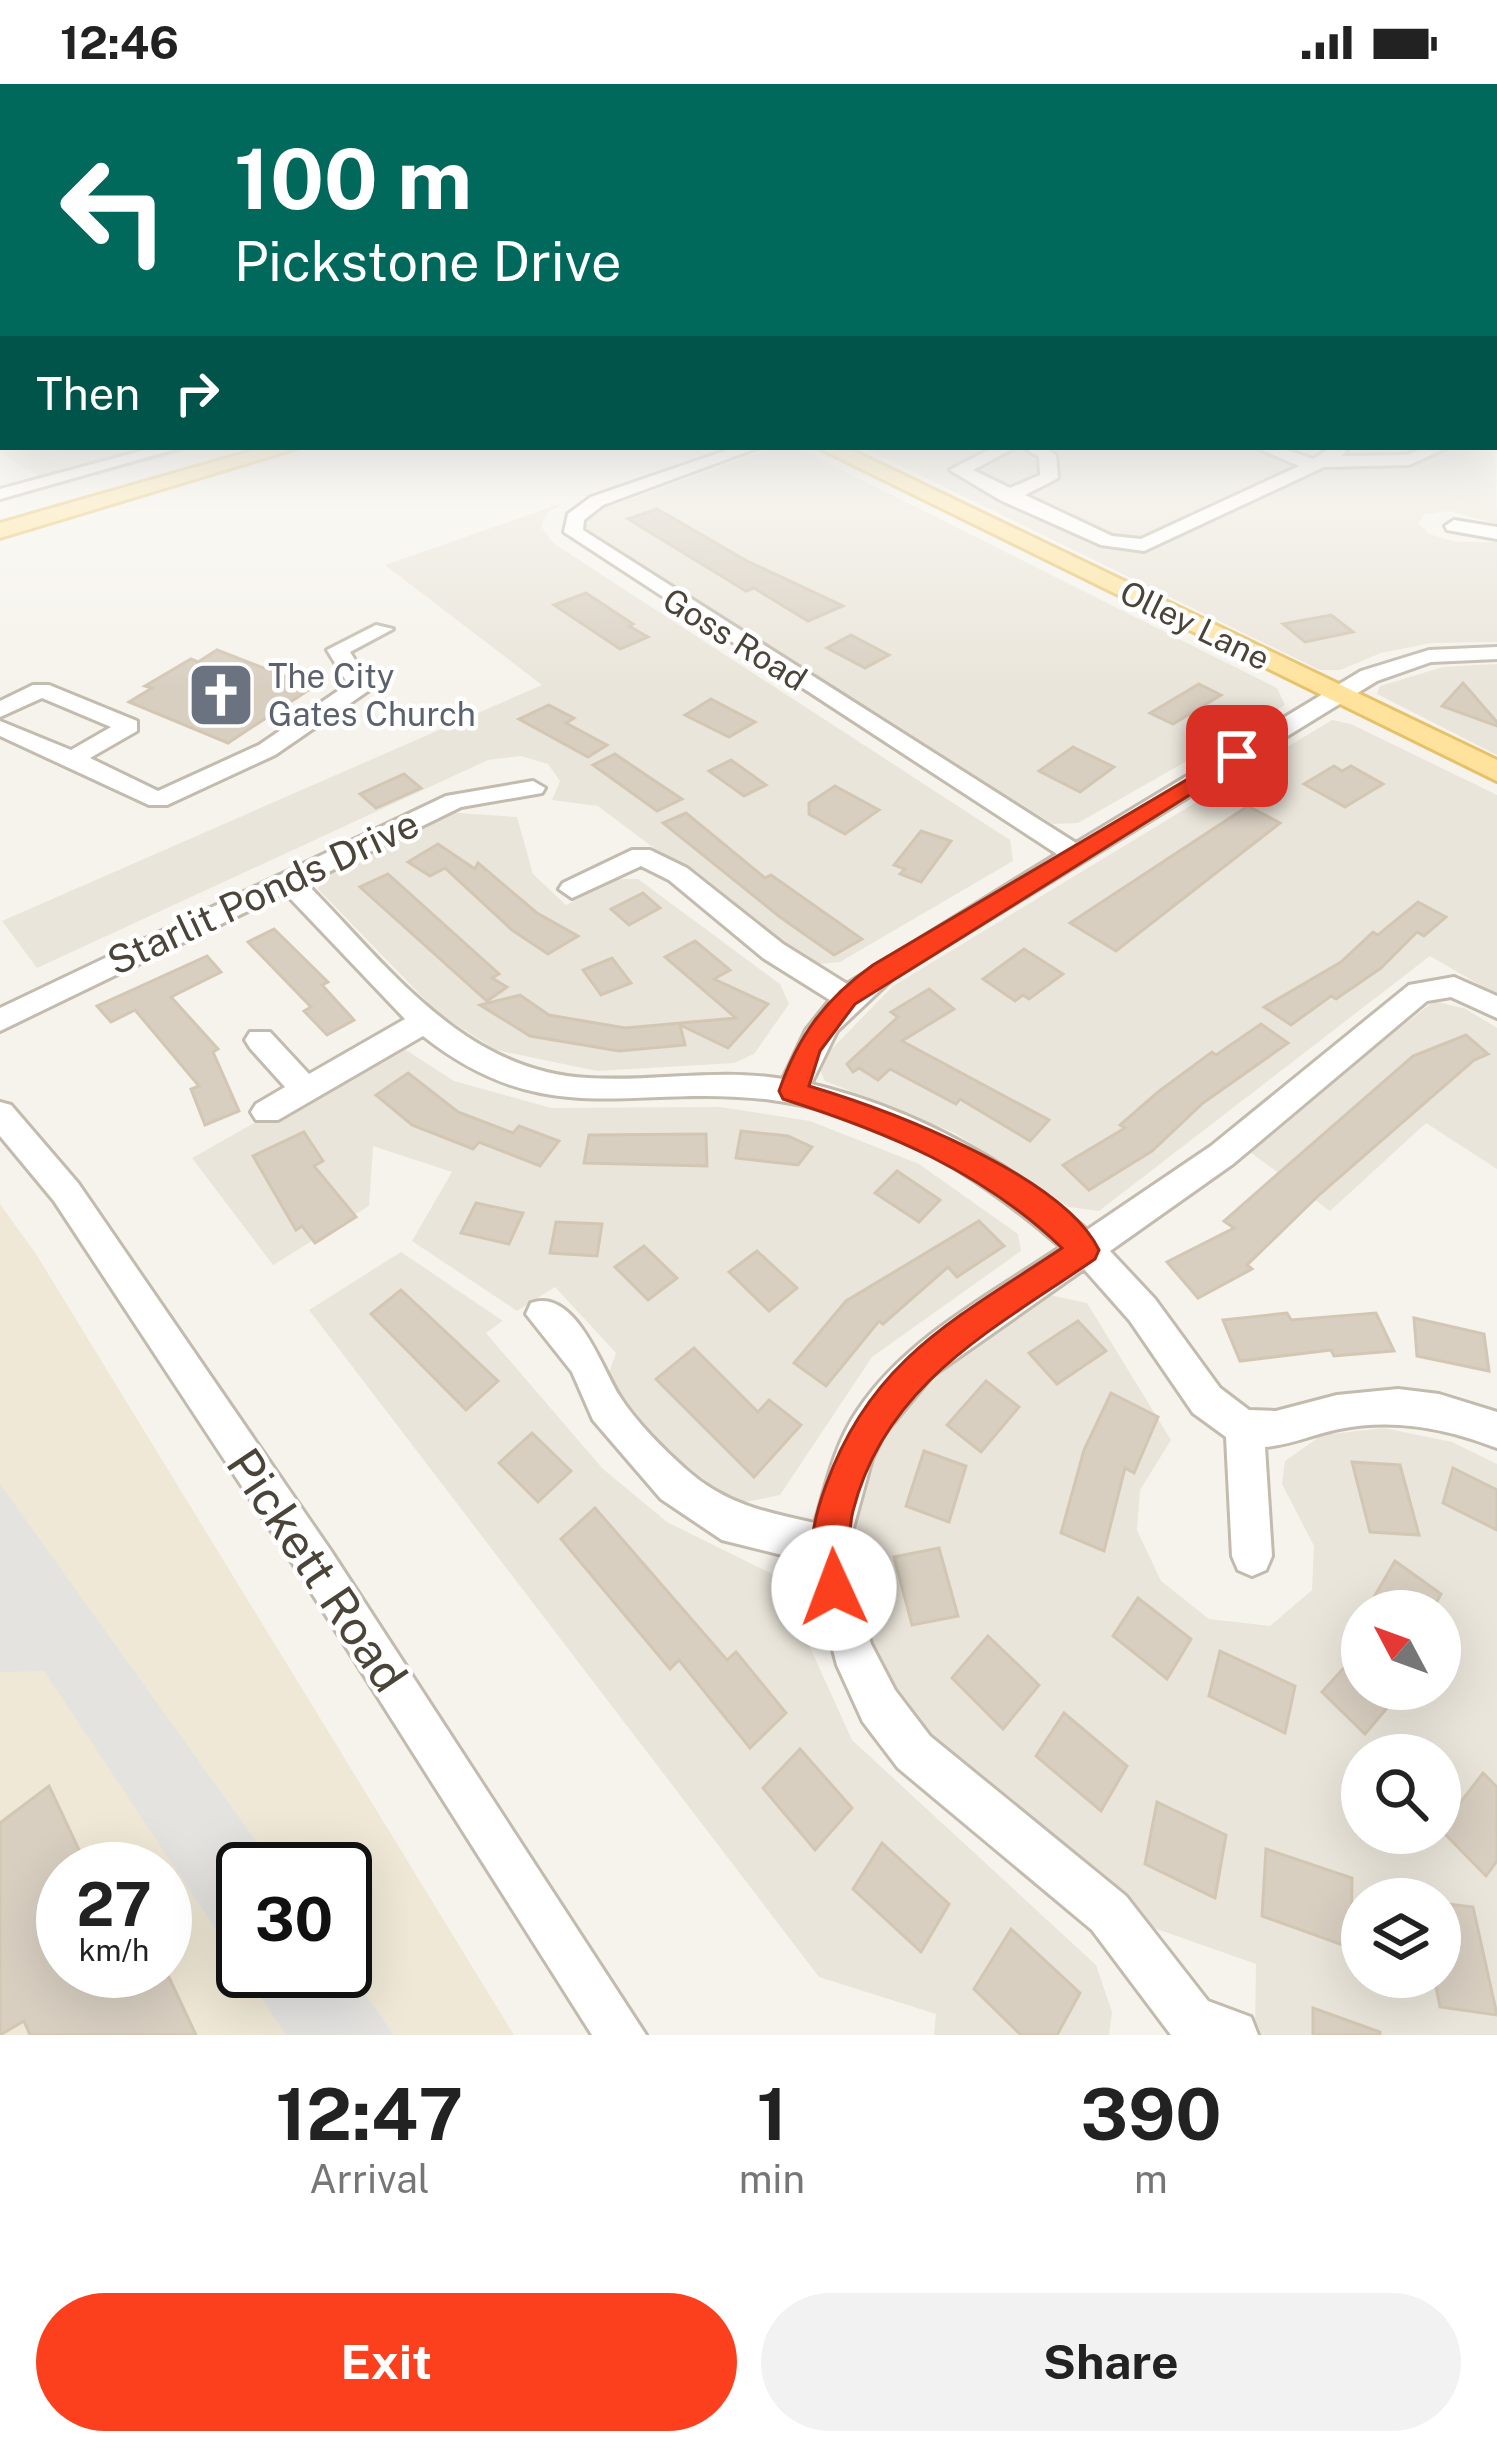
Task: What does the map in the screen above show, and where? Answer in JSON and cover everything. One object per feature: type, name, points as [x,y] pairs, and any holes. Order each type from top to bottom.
[{"type":"main road","points":[[0,531],[83,507]]},
{"type":"main road","name":"Olley Lane","points":[[952,507],[1497,772]]},
{"type":"street","name":"Goss Road","points":[[589,507],[574,518],[573,532],[1075,854]]},
{"type":"street","points":[[1029,507],[1076,528],[1114,523],[1152,525],[1173,532],[1225,507]]},
{"type":"street","points":[[997,529],[1039,512]]},
{"type":"street","points":[[1454,526],[1497,532]]},
{"type":"street","points":[[0,728],[158,800],[267,750],[361,686],[338,650],[382,629]]},
{"type":"street","points":[[793,1091],[807,1048],[846,997],[1075,854],[1338,694],[1412,659],[1497,653]]},
{"type":"street","points":[[0,710],[41,691],[129,726],[72,759]]},
{"type":"street","name":"Starlit Ponds Drive","points":[[0,1020],[455,801],[532,788]]},
{"type":"street","points":[[572,889],[641,856],[678,874],[784,960],[846,997]]},
{"type":"street","points":[[287,880],[427,1020],[483,1062],[556,1088],[618,1094],[746,1086],[793,1091],[884,1120],[961,1156],[1044,1212],[1131,1295],[1209,1401],[1245,1428],[1280,1428],[1334,1412],[1389,1406],[1453,1414],[1497,1430]]},
{"type":"street","points":[[1232,2035],[1192,2021],[1109,1913],[914,1752],[879,1706],[852,1650],[828,1546],[854,1455],[898,1385],[941,1347],[1222,1155],[1419,992],[1454,987],[1497,1008]]},
{"type":"street","points":[[267,1112],[427,1020]]},
{"type":"street","points":[[260,1040],[305,1089]]},
{"type":"street","name":"Pickett Road","points":[[0,1114],[66,1192],[621,2035]]},
{"type":"street","points":[[544,1314],[586,1361],[606,1408],[675,1486],[736,1526],[828,1546]]},
{"type":"street","points":[[1245,1428],[1252,1556]]},
{"type":"shaded area","points":[[557,507],[541,526],[553,543],[1010,840],[1013,861],[840,962],[809,965],[598,806],[552,800],[560,781],[548,764],[521,756],[488,760],[37,968],[2,921],[542,685],[385,565]]},
{"type":"shaded area","points":[[607,507],[916,507],[1277,688],[1285,705],[1078,823],[1053,824],[580,529],[582,516]]},
{"type":"shaded area","points":[[985,507],[1497,507],[1497,524],[1449,511],[1425,514],[1418,523],[1429,534],[1456,542],[1497,542],[1497,642],[1432,643],[1381,653],[1340,670],[1320,670]]},
{"type":"shaded area","points":[[1497,664],[1497,755],[1377,694],[1380,686],[1443,667]]},
{"type":"shaded area","points":[[1332,720],[1351,724],[1497,795],[1497,995],[1430,956],[1099,1211],[1069,1207],[955,1133],[825,1081],[817,1064],[893,986]]},
{"type":"shaded area","points":[[443,812],[517,817],[533,874],[566,905],[617,879],[638,879],[780,984],[789,1004],[754,1054],[734,1063],[597,1071],[496,1050],[438,1013],[318,889],[327,867]]},
{"type":"shaded area","points":[[1434,1001],[1466,1009],[1497,1028],[1497,1169],[1426,1123],[1330,1211],[1246,1149]]},
{"type":"shaded area","points":[[406,1050],[454,1081],[551,1108],[720,1107],[810,1121],[919,1164],[1018,1234],[1021,1251],[872,1357],[780,1495],[736,1504],[626,1419],[605,1384],[616,1353],[555,1287],[517,1311],[412,1241],[452,1172],[373,1146],[369,1206],[273,1265],[192,1158],[382,1051]]},
{"type":"shaded area","points":[[0,1204],[36,1254],[514,2035],[0,2035]]},
{"type":"shaded area","points":[[401,1252],[503,1321],[486,1333],[603,1469],[667,1522],[778,1577],[852,1740],[1096,1965],[1112,2012],[1109,2035],[934,2035],[936,2014],[819,1977],[309,1310]]},
{"type":"shaded area","points":[[1049,1295],[1087,1303],[1171,1440],[1140,1490],[1137,1530],[1161,1581],[1209,1619],[1270,1626],[1312,1590],[1314,1546],[1282,1484],[1285,1461],[1322,1435],[1384,1428],[1452,1442],[1497,1464],[1497,2035],[1255,2035],[1256,1964],[1151,1927],[917,1729],[853,1634],[837,1545],[861,1458],[941,1363]]},
{"type":"shaded area","points":[[0,1484],[257,1842],[216,1842],[216,1929],[192,1893],[192,1842],[158,1842],[44,1671],[0,1672]]},
{"type":"shaded area","points":[[262,1998],[368,1998],[394,2035],[286,2035]]},
{"type":"building","points":[[657,509],[747,561],[843,606],[808,621],[754,588],[746,591],[628,519]]},
{"type":"building","points":[[586,593],[648,637],[620,649],[554,605]]},
{"type":"building","points":[[1331,615],[1353,632],[1305,642],[1283,624]]},
{"type":"building","points":[[851,635],[889,655],[865,668],[827,648]]},
{"type":"building","name":"The City Gates Church","points":[[217,650],[313,687],[228,743],[129,702],[152,688],[145,686]]},
{"type":"building","points":[[1463,683],[1497,722],[1497,726],[1442,706]]},
{"type":"building","points":[[1199,684],[1221,695],[1173,724],[1150,713]]},
{"type":"building","points":[[711,699],[755,722],[729,737],[685,715]]},
{"type":"building","points":[[549,705],[574,718],[566,723],[607,745],[588,757],[519,719]]},
{"type":"building","points":[[1073,747],[1114,767],[1080,792],[1039,771]]},
{"type":"building","points":[[615,754],[682,799],[657,811],[593,765]]},
{"type":"building","points":[[731,760],[766,785],[744,796],[709,771]]},
{"type":"building","points":[[1334,766],[1342,771],[1351,766],[1383,784],[1345,807],[1304,784]]},
{"type":"building","points":[[404,774],[421,788],[376,808],[360,794]]},
{"type":"building","points":[[835,786],[879,810],[845,834],[809,814],[809,803]]},
{"type":"building","points":[[1248,806],[1280,823],[1116,951],[1070,923]]},
{"type":"building","points":[[686,813],[765,878],[771,875],[862,939],[834,955],[780,917],[663,823]]},
{"type":"building","points":[[921,831],[951,841],[921,882],[900,874],[905,869],[894,865]]},
{"type":"building","points":[[438,844],[475,869],[478,863],[537,913],[578,936],[548,954],[512,930],[445,868],[430,876],[408,862]]},
{"type":"building","points":[[388,874],[499,974],[492,978],[507,987],[487,1001],[360,887]]},
{"type":"building","points":[[643,893],[660,908],[629,925],[611,909]]},
{"type":"building","points":[[1418,902],[1446,917],[1424,936],[1417,932],[1381,968],[1336,999],[1331,996],[1291,1025],[1264,1007],[1341,962],[1373,932],[1378,935]]},
{"type":"building","points":[[274,929],[328,982],[322,985],[354,1020],[327,1035],[304,1011],[311,1007],[248,942]]},
{"type":"building","points":[[695,941],[730,970],[714,979],[768,1004],[728,1048],[680,1025],[685,1045],[619,1051],[530,1036],[480,1005],[520,995],[549,1015],[625,1028],[736,1018],[665,957]]},
{"type":"building","points":[[1024,949],[1063,974],[1029,999],[1023,995],[1015,1001],[983,979]]},
{"type":"building","points":[[207,956],[221,972],[171,997],[218,1049],[213,1052],[239,1111],[205,1125],[191,1089],[199,1086],[135,1010],[111,1022],[97,1006]]},
{"type":"building","points":[[612,958],[631,983],[601,995],[583,970]]},
{"type":"building","points":[[929,989],[954,1009],[902,1041],[1049,1120],[1030,1141],[960,1099],[956,1104],[890,1069],[878,1080],[859,1068],[853,1072],[847,1064],[898,1017],[891,1012]]},
{"type":"building","points":[[1261,1024],[1288,1043],[1203,1103],[1152,1151],[1089,1190],[1063,1165],[1125,1128],[1120,1125],[1158,1092],[1212,1052],[1216,1055]]},
{"type":"building","points":[[1466,1035],[1488,1054],[1474,1060],[1320,1194],[1247,1265],[1252,1269],[1198,1298],[1167,1262],[1234,1228],[1224,1221],[1413,1056]]},
{"type":"building","points":[[408,1073],[458,1112],[513,1133],[519,1126],[559,1141],[540,1166],[479,1142],[473,1149],[412,1125],[376,1095]]},
{"type":"building","points":[[741,1131],[788,1136],[812,1147],[798,1165],[736,1158]]},
{"type":"building","points":[[304,1132],[323,1161],[314,1166],[356,1217],[315,1243],[302,1226],[296,1230],[253,1156]]},
{"type":"building","points":[[706,1134],[707,1166],[584,1163],[589,1135]]},
{"type":"building","points":[[897,1171],[940,1200],[919,1222],[875,1193]]},
{"type":"building","points":[[476,1203],[523,1213],[509,1244],[461,1233]]},
{"type":"building","points":[[979,1221],[1004,1246],[957,1277],[948,1267],[883,1324],[879,1321],[826,1386],[794,1363],[846,1301]]},
{"type":"building","points":[[556,1222],[602,1224],[597,1256],[550,1253]]},
{"type":"building","points":[[644,1246],[677,1278],[648,1300],[615,1267]]},
{"type":"building","points":[[757,1251],[797,1288],[769,1311],[729,1272]]},
{"type":"building","points":[[401,1290],[498,1381],[466,1410],[371,1314]]},
{"type":"building","points":[[1287,1313],[1291,1320],[1376,1313],[1394,1351],[1334,1356],[1331,1350],[1240,1361],[1223,1320]]},
{"type":"building","points":[[1414,1318],[1484,1334],[1489,1371],[1417,1356]]},
{"type":"building","points":[[1078,1321],[1106,1351],[1057,1384],[1029,1353]]},
{"type":"building","points":[[694,1348],[758,1412],[769,1400],[801,1425],[754,1477],[656,1379]]},
{"type":"building","points":[[986,1381],[1019,1407],[981,1452],[947,1425]]},
{"type":"building","points":[[1111,1393],[1158,1417],[1134,1473],[1125,1468],[1104,1551],[1061,1533],[1084,1450]]},
{"type":"building","points":[[532,1433],[571,1471],[538,1502],[499,1463]]},
{"type":"building","points":[[924,1451],[966,1466],[949,1522],[906,1506]]},
{"type":"building","points":[[1352,1462],[1400,1465],[1419,1535],[1370,1532]]},
{"type":"building","points":[[1453,1468],[1497,1490],[1497,1530],[1443,1503]]},
{"type":"building","points":[[595,1508],[727,1660],[736,1652],[786,1713],[750,1748],[679,1660],[670,1669],[561,1539]]},
{"type":"building","points":[[939,1548],[958,1616],[912,1625],[894,1557]]},
{"type":"building","points":[[1395,1561],[1435,1590],[1378,1590]]},
{"type":"building","points":[[1138,1598],[1191,1639],[1167,1679],[1113,1636]]},
{"type":"building","points":[[988,1636],[1039,1685],[1003,1729],[952,1678]]},
{"type":"building","points":[[1220,1651],[1295,1686],[1285,1733],[1209,1696]]},
{"type":"building","points":[[1341,1671],[1341,1710],[1385,1710],[1365,1734],[1322,1692]]},
{"type":"building","points":[[1064,1713],[1127,1766],[1101,1811],[1036,1756]]},
{"type":"building","points":[[800,1749],[852,1808],[815,1850],[763,1788]]},
{"type":"building","points":[[1483,1773],[1497,1787],[1497,1861],[1486,1876],[1461,1850],[1461,1802]]},
{"type":"building","points":[[49,1786],[75,1842],[36,1842],[36,1998],[179,1998],[196,2035],[30,2035],[24,2021],[0,2035],[0,1823]]},
{"type":"building","points":[[1157,1802],[1226,1835],[1215,1898],[1145,1864]]},
{"type":"building","points":[[882,1843],[949,1904],[921,1952],[853,1889]]},
{"type":"building","points":[[1266,1849],[1352,1878],[1341,1878],[1341,1944],[1262,1916]]},
{"type":"building","points":[[1461,1906],[1473,1907],[1497,2015],[1440,2007],[1438,1998],[1461,1998]]},
{"type":"building","points":[[1011,1929],[1080,1993],[1057,2035],[1021,2035],[974,1989]]},
{"type":"building","points":[[1313,2008],[1380,2032],[1380,2035],[1313,2035]]},
{"type":"place","name":"The City Gates Church","points":[[221,695]]},
{"type":"route","points":[[834,1588],[828,1546],[835,1511],[854,1455],[898,1385],[941,1347],[1084,1250],[1044,1212],[961,1156],[884,1120],[793,1091],[807,1048],[846,997],[882,972],[1237,756]]}]
